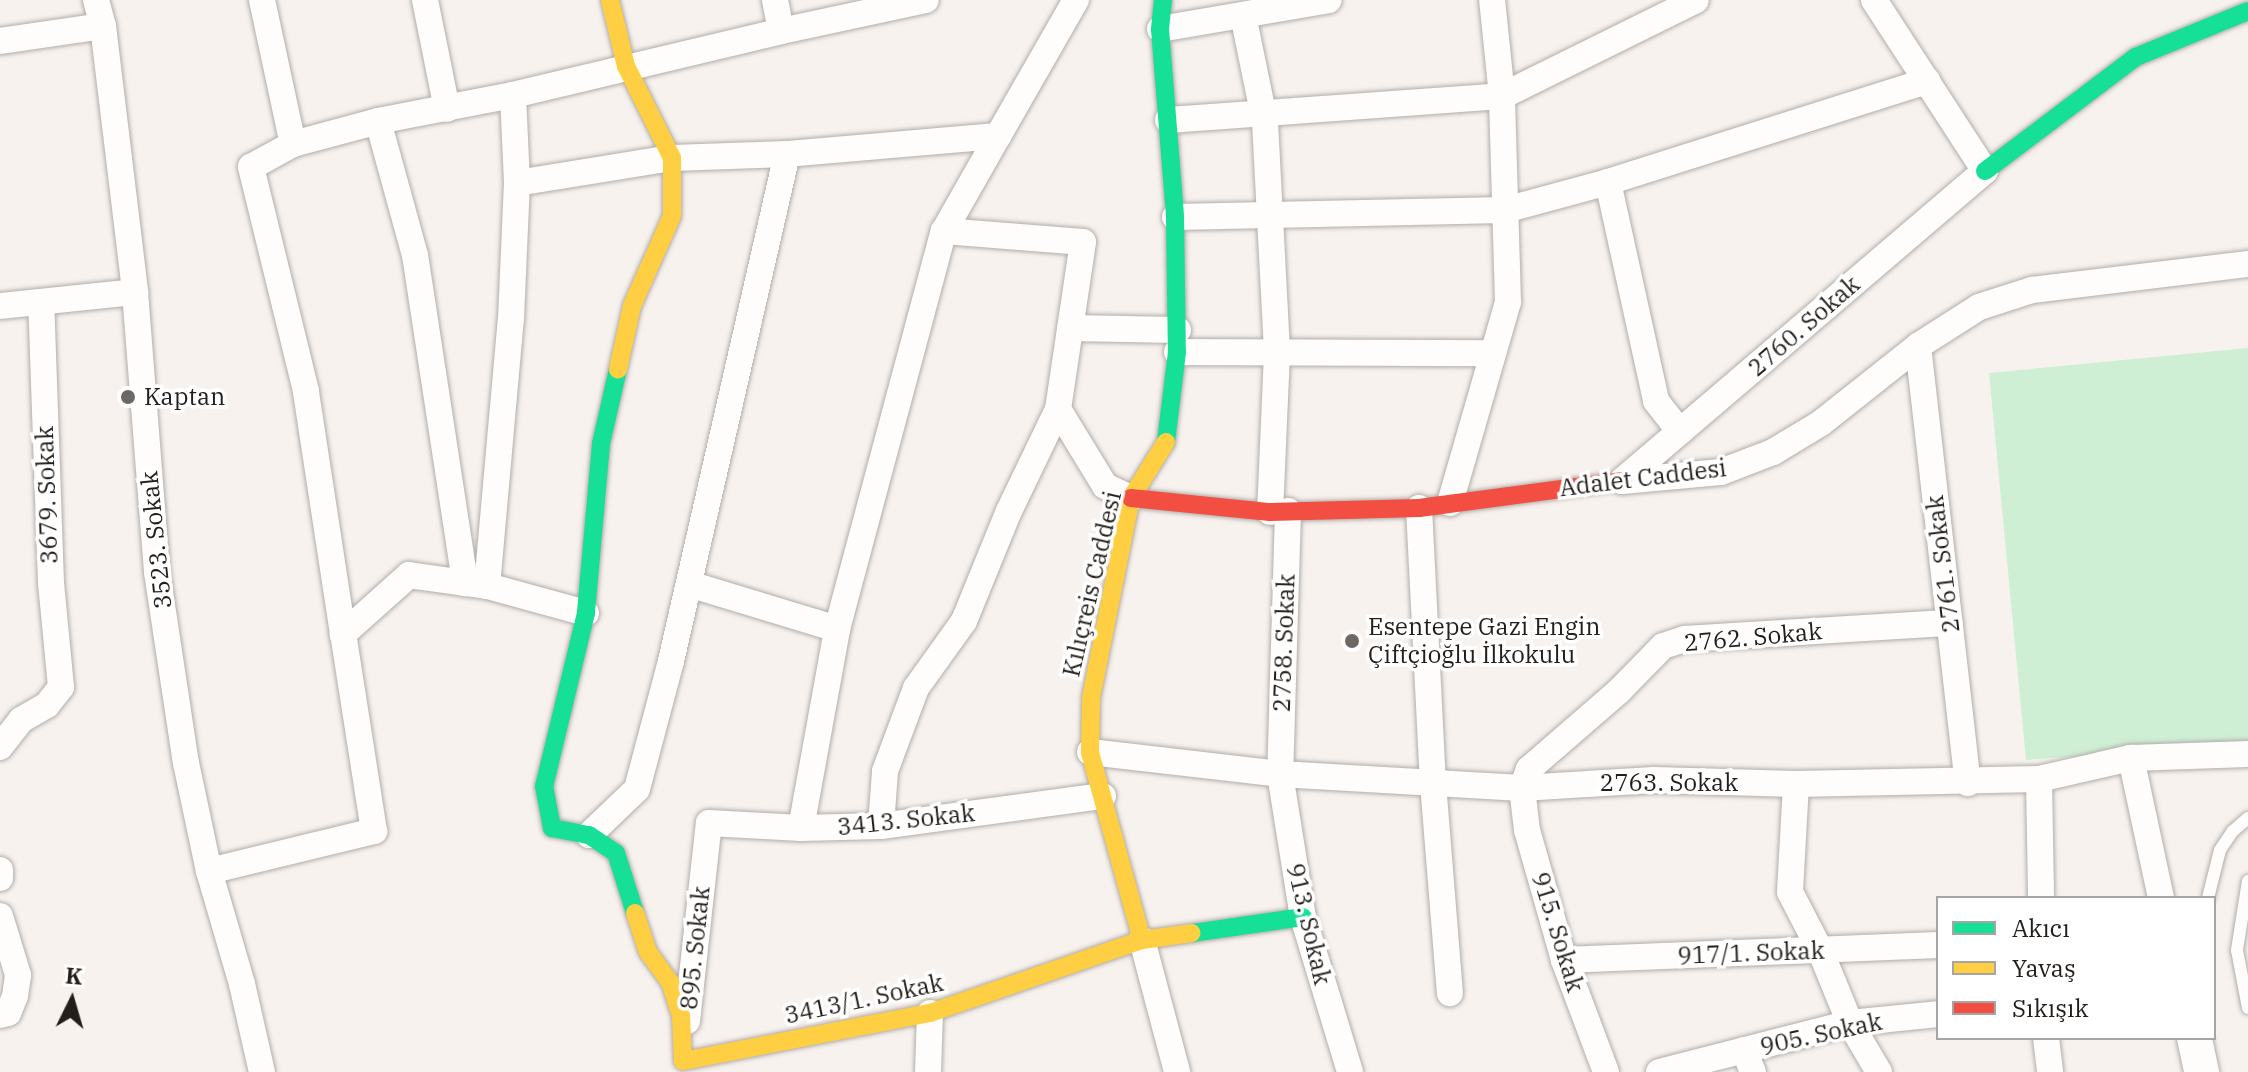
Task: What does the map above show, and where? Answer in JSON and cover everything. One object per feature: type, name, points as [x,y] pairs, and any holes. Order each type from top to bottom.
[{"type":"street","name":"3523. Sokak","points":[[96,0],[103,26],[135,292],[157,572],[186,763],[209,871],[242,984],[262,1072]]},
{"type":"street","points":[[262,0],[293,144]]},
{"type":"street","points":[[425,0],[447,109]]},
{"type":"street","points":[[610,0],[626,66],[672,158],[672,216],[632,306],[601,444],[586,613],[544,786],[552,828],[589,835],[616,853],[648,952],[670,982],[681,1016],[681,1066]]},
{"type":"street","points":[[775,0],[781,31]]},
{"type":"street","points":[[209,871],[374,831],[306,391],[251,167],[293,144],[378,121],[513,95],[626,66],[926,0]]},
{"type":"street","points":[[801,828],[837,629],[944,231],[1076,0]]},
{"type":"street","name":"Kılıçreis Caddesi","points":[[1142,940],[1090,752],[1091,698],[1131,498],[1165,446],[1177,341],[1175,217],[1160,29],[1163,0]]},
{"type":"street","points":[[1160,29],[1329,0]]},
{"type":"street","points":[[1450,503],[1508,302],[1502,96],[1492,0]]},
{"type":"street","points":[[1168,120],[1502,96],[1696,0]]},
{"type":"street","points":[[1874,0],[1985,171],[2136,57],[2248,11]]},
{"type":"street","name":"2758. Sokak","points":[[1243,15],[1263,111],[1277,353],[1280,774]]},
{"type":"street","points":[[0,41],[103,26]]},
{"type":"street","points":[[1175,217],[1505,210],[1608,182],[1927,81]]},
{"type":"street","points":[[476,584],[511,319],[517,183],[513,95]]},
{"type":"street","points":[[378,121],[415,255],[476,584]]},
{"type":"street","points":[[517,183],[672,158],[787,154],[998,136]]},
{"type":"street","points":[[589,835],[637,789],[689,584],[787,154]]},
{"type":"street","name":"2760. Sokak","points":[[1622,481],[1985,171]]},
{"type":"street","points":[[1608,182],[1656,401],[1680,432]]},
{"type":"street","points":[[881,826],[885,771],[916,688],[964,621],[1009,511],[1058,409],[1083,242],[944,231]]},
{"type":"street","name":"Adalet Caddesi","points":[[1131,498],[1279,511],[1419,508],[1622,481],[1721,472],[1773,452],[1821,423],[1918,346],[1979,307],[2032,290],[2248,264]]},
{"type":"street","points":[[0,306],[135,292]]},
{"type":"street","name":"3679. Sokak","points":[[0,747],[21,720],[47,705],[61,687],[51,583],[41,303]]},
{"type":"street","points":[[1070,328],[1277,353],[1491,353]]},
{"type":"street","name":"2761. Sokak","points":[[1918,346],[1968,783]]},
{"type":"street","points":[[1058,409],[1105,486],[1131,498]]},
{"type":"street","points":[[1419,508],[1433,783],[1450,993]]},
{"type":"street","points":[[343,634],[409,575],[476,584],[586,613]]},
{"type":"street","points":[[689,584],[837,629]]},
{"type":"street","name":"2762. Sokak","points":[[1522,788],[1529,769],[1618,692],[1663,646],[1685,639],[1950,623]]},
{"type":"street","name":"2763. Sokak","points":[[1090,752],[1280,774],[1522,788],[1654,780],[1796,784],[1968,783],[2039,779],[2131,758],[2248,754]]},
{"type":"street","points":[[2131,758],[2161,896]]},
{"type":"street","name":"913. Sokak","points":[[1280,774],[1303,917],[1350,1072]]},
{"type":"street","points":[[2039,779],[2041,896]]},
{"type":"street","points":[[1796,784],[1790,892],[1820,950],[1850,1023],[1879,1072]]},
{"type":"street","name":"915. Sokak","points":[[1522,788],[1527,830],[1564,960],[1606,1072]]},
{"type":"street","name":"3413. Sokak","points":[[709,823],[801,828],[881,826],[1103,796]]},
{"type":"street","name":"895. Sokak","points":[[681,1066],[709,823]]},
{"type":"street","points":[[0,870],[0,878]]},
{"type":"street","points":[[0,916],[18,975],[12,1005],[8,1013],[0,1015]]},
{"type":"street","name":"3413/1. Sokak","points":[[681,1066],[930,1013],[1142,940],[1303,917]]},
{"type":"street","points":[[1142,940],[1177,1072]]},
{"type":"street","name":"917/1. Sokak","points":[[1564,960],[1936,945]]},
{"type":"street","points":[[928,1072],[930,1013]]},
{"type":"street","name":"905. Sokak","points":[[1659,1072],[1749,1061],[1850,1023],[1936,1014]]},
{"type":"street","points":[[2046,1040],[2050,1072]]},
{"type":"street","points":[[2190,1040],[2197,1072]]},
{"type":"lane","points":[[2208,896],[2220,850],[2233,831],[2248,818]]},
{"type":"lane","points":[[2248,881],[2237,950],[2248,1008]]},
{"type":"lane","points":[[2206,1040],[2213,1072]]},
{"type":"green space","points":[[2248,348],[2248,745],[2026,760],[1989,373]]},
{"type":"traffic: fast","points":[[1163,0],[1160,29],[1175,217],[1177,352],[1166,442]]},
{"type":"traffic: fast","points":[[1985,171],[2136,57],[2248,11]]},
{"type":"traffic: fast","points":[[618,369],[601,444],[586,613],[544,786],[552,828],[589,835],[616,853],[635,913]]},
{"type":"traffic: fast","points":[[1192,933],[1303,917]]},
{"type":"traffic: slow","points":[[610,0],[626,66],[672,158],[672,216],[632,306],[618,369]]},
{"type":"traffic: slow","points":[[1142,940],[1090,752],[1091,698],[1131,498],[1166,442]]},
{"type":"traffic: slow","points":[[635,913],[648,952],[670,982],[681,1016],[683,1061],[930,1013],[1142,940],[1192,933]]},
{"type":"traffic: jam","points":[[1131,498],[1270,512],[1419,508],[1622,481]]},
{"type":"place","name":"Kaptan","points":[[128,397]]},
{"type":"place","name":"Esentepe Gazi Engin Çiftçioğlu İlkokulu","points":[[1352,641]]}]
